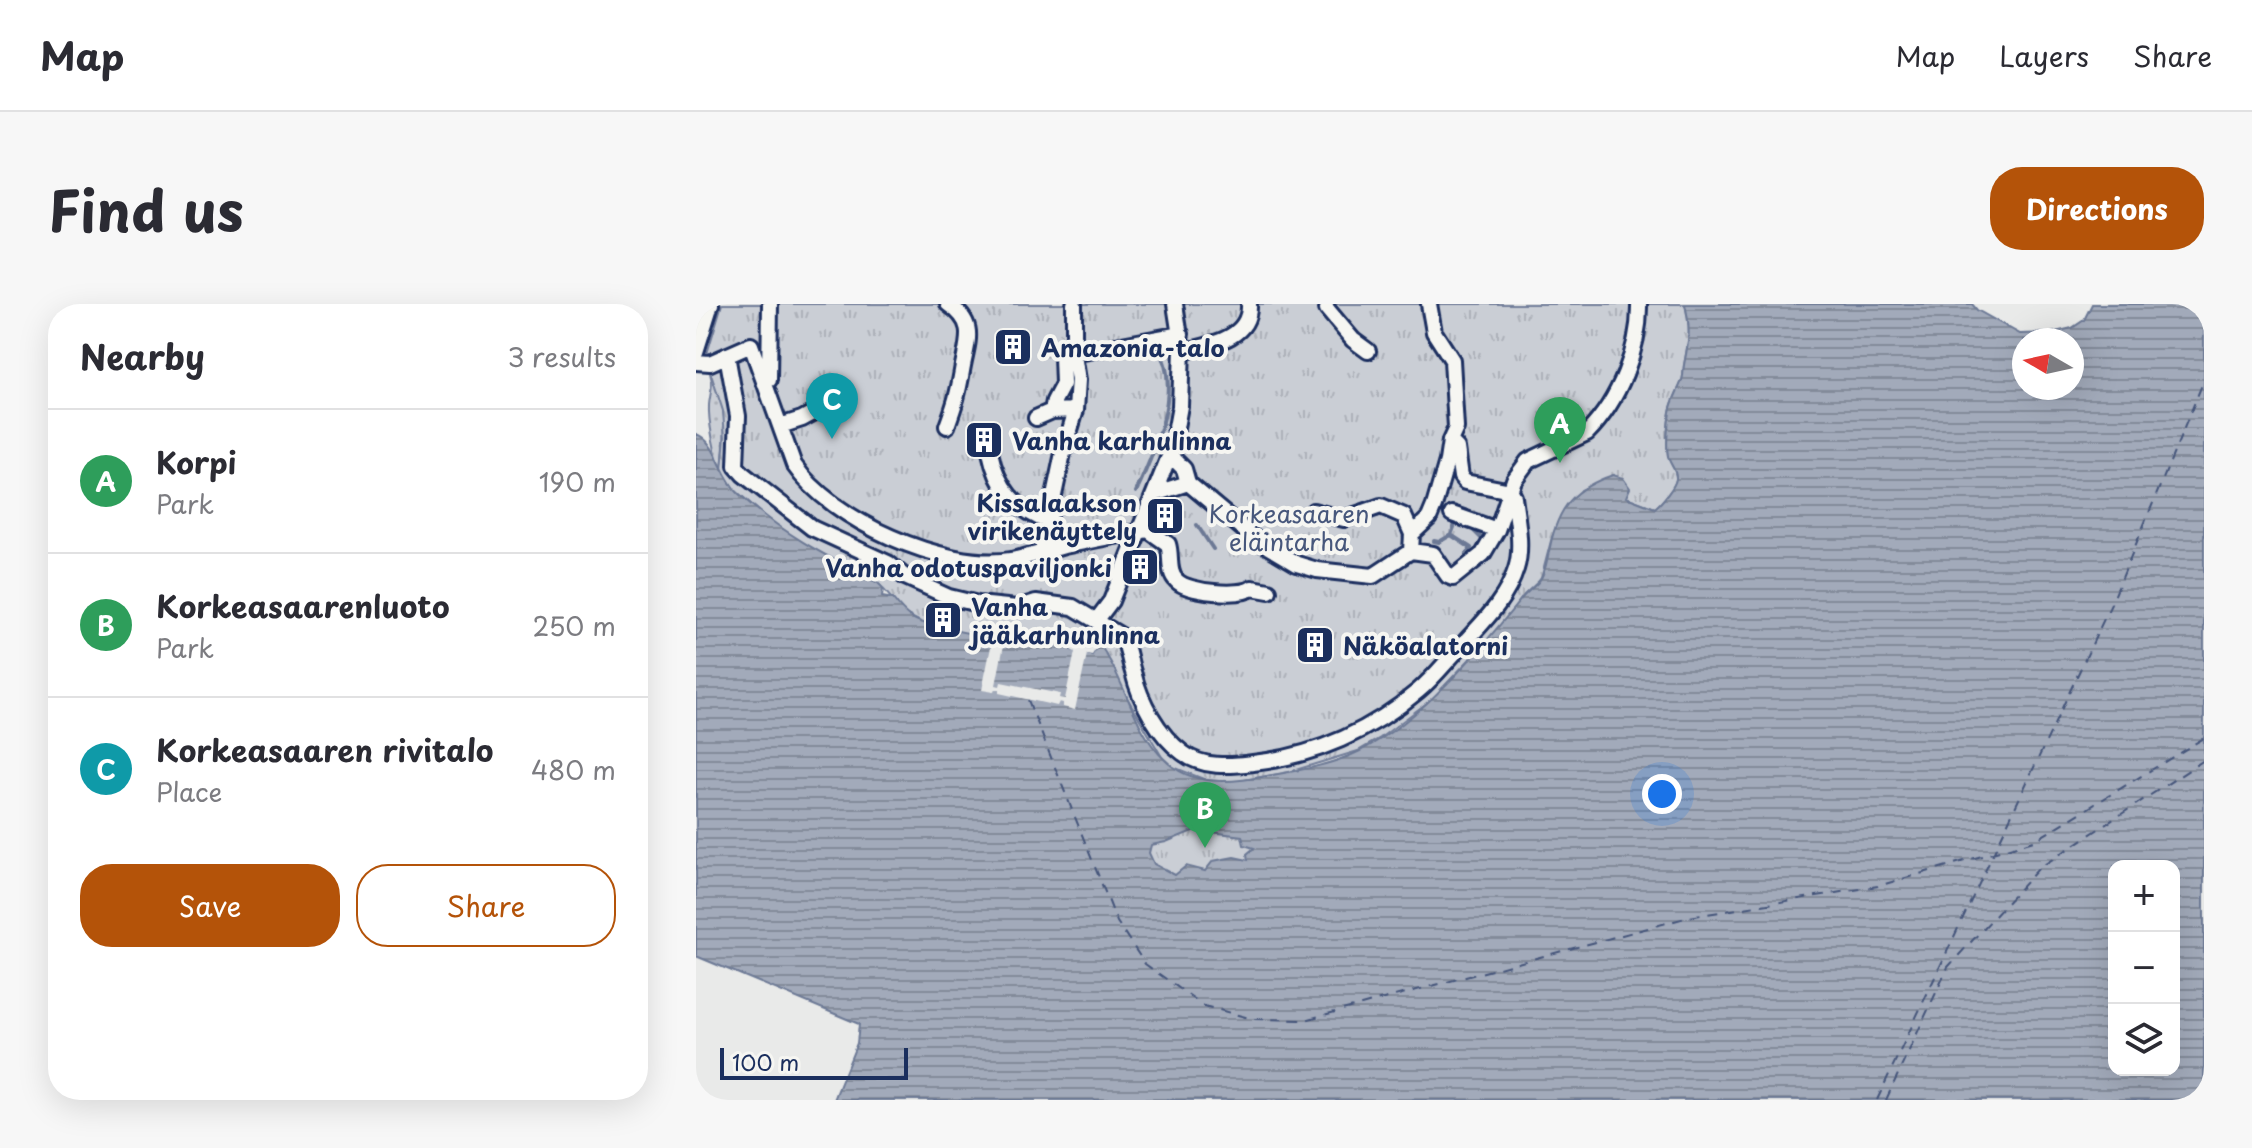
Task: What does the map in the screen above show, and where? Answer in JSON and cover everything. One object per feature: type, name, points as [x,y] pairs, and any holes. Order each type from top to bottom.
[{"type":"street","points":[[711,304],[699,360],[727,355],[751,345],[794,465],[803,478],[834,504],[886,534],[918,548],[961,558],[1009,560],[1148,530],[1168,544],[1171,573],[1183,585],[1228,592],[1245,593],[1252,588],[1269,591]]},
{"type":"street","points":[[770,304],[770,397]]},
{"type":"street","points":[[1042,552],[1063,453],[1076,410],[1078,380],[1074,355],[1074,304]]},
{"type":"street","points":[[1096,621],[1111,601],[1170,455],[1180,406],[1182,352],[1175,304]]},
{"type":"street","points":[[1412,534],[1429,518],[1456,428],[1452,360],[1434,332],[1429,304]]},
{"type":"street","points":[[1170,455],[1184,469],[1188,483],[1255,539],[1297,564],[1311,569],[1373,576],[1411,551],[1433,554],[1448,576],[1453,578],[1483,554],[1497,530],[1514,480],[1528,461],[1587,433],[1609,404],[1638,333],[1639,304]]},
{"type":"street","points":[[947,426],[959,396],[969,343],[967,325],[956,306]]},
{"type":"street","points":[[1182,352],[1235,334],[1243,327],[1252,306]]},
{"type":"street","points":[[1326,306],[1353,340],[1368,351]]},
{"type":"street","points":[[1052,411],[1063,384],[1062,356],[1181,334]]},
{"type":"street","points":[[727,355],[738,416],[736,466],[812,528],[888,563],[905,577],[962,601],[1017,608],[1036,602],[1073,607],[1123,637],[1139,693],[1162,731],[1184,754],[1207,764],[1245,764],[1289,757],[1323,747],[1364,728],[1417,692],[1501,600],[1516,571],[1520,556],[1511,491]]},
{"type":"street","points":[[780,426],[802,419],[837,400]]},
{"type":"street","points":[[1036,418],[1052,411],[1076,410]]},
{"type":"street","points":[[1450,441],[1457,448],[1461,477],[1465,482],[1511,491]]},
{"type":"street","points":[[990,452],[997,480],[1012,501],[1050,522]]},
{"type":"street","points":[[1154,494],[1188,483]]},
{"type":"street","points":[[1313,511],[1344,519],[1381,506],[1404,516],[1412,534],[1411,551]]},
{"type":"street","points":[[1452,514],[1497,530]]},
{"type":"green space","name":"Korkeasaaren eläintarha","points":[[722,304],[1685,304],[1688,341],[1683,378],[1671,408],[1668,434],[1668,456],[1676,479],[1655,508],[1626,497],[1614,475],[1581,490],[1552,537],[1541,579],[1432,699],[1380,738],[1358,751],[1289,772],[1233,782],[1206,780],[1173,767],[1162,757],[1125,694],[1092,655],[934,629],[905,614],[878,583],[775,525],[734,489],[722,470],[725,437],[723,411],[709,368],[712,355],[706,357]]},
{"type":"green space","points":[[710,373],[723,408],[725,433],[722,470],[710,419]]},
{"type":"green space","points":[[1140,815],[1294,841],[1179,911],[1125,827]]},
{"type":"water","points":[[1685,304],[1972,304],[2012,330],[2012,400],[2084,400],[2084,328],[2072,328],[2084,320],[2092,304],[2204,304],[2204,1100],[834,1100],[857,1043],[859,1024],[696,956],[696,434],[714,451],[732,486],[754,507],[805,543],[878,583],[883,588],[882,597],[893,599],[906,614],[935,626],[934,629],[1013,642],[1020,634],[1040,631],[1074,637],[1071,650],[1092,655],[1099,644],[1116,672],[1144,733],[1164,759],[1199,779],[1240,780],[1302,770],[1360,751],[1428,703],[1539,581],[1563,510],[1588,486],[1613,475],[1623,478],[1630,488],[1626,497],[1655,508],[1676,479],[1668,456],[1668,434],[1671,408],[1682,381],[1689,334]],"holes":[[[1195,830],[1242,836],[1244,845],[1254,848],[1247,854],[1248,860],[1234,857],[1213,861],[1205,871],[1186,866],[1175,875],[1154,864],[1149,853],[1151,845]]]},
{"type":"pier","points":[[1075,633],[1078,637],[1076,647],[1079,648],[1089,650],[1101,641],[1092,655],[1087,654],[1075,710],[1063,707],[1063,703],[1059,702],[1057,706],[999,693],[995,689],[994,692],[982,690],[993,637],[1005,640],[996,685],[1000,686],[1001,682],[1060,694],[1059,698],[1065,699],[1075,652],[1071,650]]},
{"type":"waterway","points":[[1136,492],[1158,439],[1167,399],[1168,380],[1156,346]]},
{"type":"waterway","points":[[1434,541],[1439,542],[1451,535],[1456,522]]},
{"type":"waterway","points":[[1197,525],[1213,549]]},
{"type":"waterway","points":[[1474,531],[1483,540]]},
{"type":"waterway","points":[[1451,535],[1471,548],[1467,554],[1470,558]]},
{"type":"waterway","points":[[1140,638],[1151,631]]},
{"type":"ferry route","points":[[1877,1100],[2112,602],[2204,380]]},
{"type":"ferry route","points":[[1028,700],[1117,922],[1145,964],[1204,1006],[1253,1019],[1305,1020],[1689,917],[1878,886],[2034,841],[2204,738]]},
{"type":"ferry route","points":[[1886,1100],[1948,967],[2039,868],[2204,760]]},
{"type":"place","name":"Amazonia-talo","points":[[1013,347]]},
{"type":"place","name":"Korkeasaaren rivitalo","points":[[832,439]]},
{"type":"place","name":"Vanha karhulinna","points":[[984,440]]},
{"type":"place","name":"Korpi","points":[[1560,463]]},
{"type":"place","name":"Kissalaakson virikenäyttely","points":[[1165,516]]},
{"type":"place","name":"Vanha odotuspaviljonki","points":[[1140,567]]},
{"type":"place","name":"Vanha jääkarhunlinna","points":[[943,620]]},
{"type":"place","name":"Näköalatorni","points":[[1315,645]]},
{"type":"place","name":"Korkeasaarenluoto","points":[[1205,848]]}]
